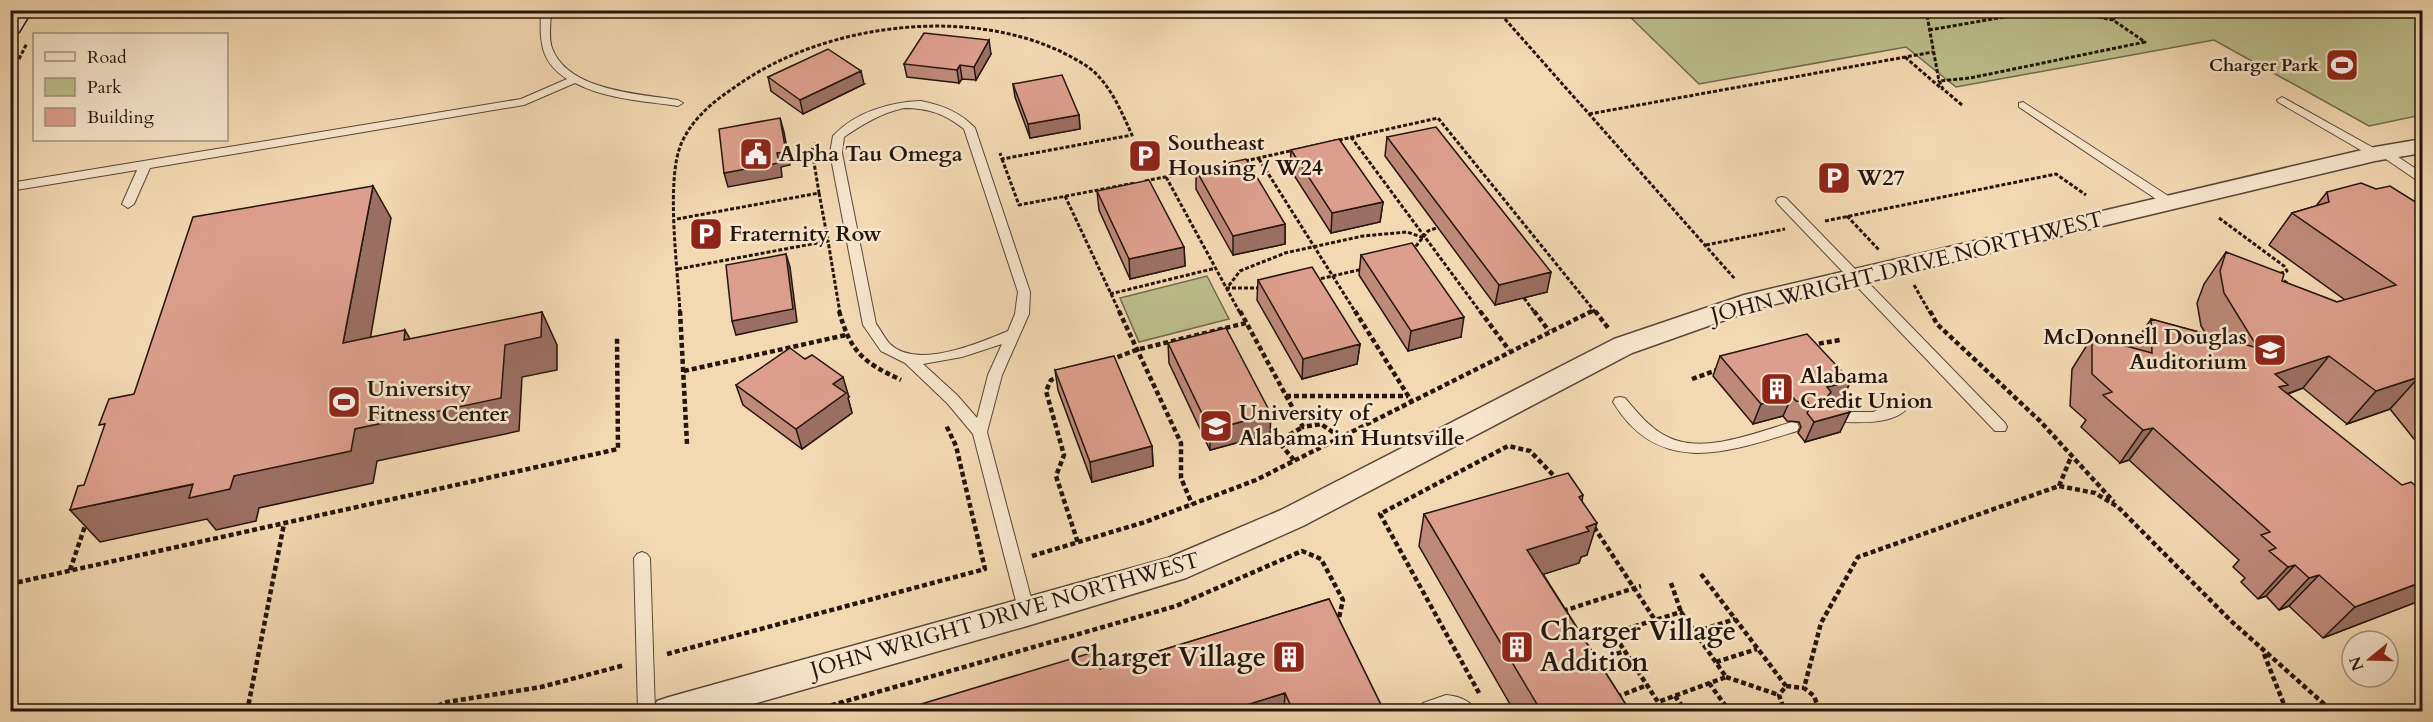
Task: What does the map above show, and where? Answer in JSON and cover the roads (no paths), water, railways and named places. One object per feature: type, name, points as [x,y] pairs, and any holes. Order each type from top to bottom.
[{"type":"main road","points":[[10,27],[20,10]]},
{"type":"street","name":"JOHN WRIGHT DRIVE NORTHWEST","points":[[669,711],[1027,613],[1175,568],[1234,545],[1384,472],[1623,346],[1753,301],[2379,153],[2422,146]]},
{"type":"lane","points":[[546,10],[547,47],[558,66],[575,79],[608,91],[678,103]]},
{"type":"lane","points":[[10,188],[524,102],[575,79]]},
{"type":"lane","points":[[2282,100],[2422,178]]},
{"type":"lane","points":[[980,432],[994,375],[1022,314],[1024,292],[969,128],[956,114],[933,106],[910,104],[884,109],[860,120],[839,136],[836,153],[870,325],[886,348],[910,360],[952,399],[980,432],[1027,613]]},
{"type":"lane","points":[[2023,105],[2169,202]]},
{"type":"lane","points":[[128,204],[145,165]]},
{"type":"lane","points":[[1782,201],[2000,427]]},
{"type":"lane","points":[[910,360],[942,358],[974,351],[1012,334]]},
{"type":"lane","points":[[1620,402],[1650,434],[1673,444],[1706,450],[1792,427]]},
{"type":"lane","points":[[1827,417],[1870,420],[1885,416],[1903,405]]},
{"type":"lane","points":[[642,558],[647,711]]},
{"type":"lane","points":[[1424,711],[1431,705],[1448,702],[1464,707],[1468,711]]},
{"type":"place","name":"Charger Park","points":[[2342,65]]},
{"type":"place","name":"Alpha Tau Omega","points":[[756,154]]},
{"type":"place","name":"Southeast Housing / W24","points":[[1145,156]]},
{"type":"place","name":"W27","points":[[1834,178]]},
{"type":"place","name":"Fraternity Row","points":[[706,234]]},
{"type":"place","name":"McDonnell Douglas Auditorium","points":[[2270,350]]},
{"type":"place","name":"Alabama Credit Union","points":[[1777,389]]},
{"type":"place","name":"University Fitness Center","points":[[344,402]]},
{"type":"place","name":"University of Alabama in Huntsville","points":[[1216,426]]},
{"type":"place","name":"Charger Village Addition","points":[[1517,647]]},
{"type":"place","name":"Charger Village","points":[[1289,657]]}]
